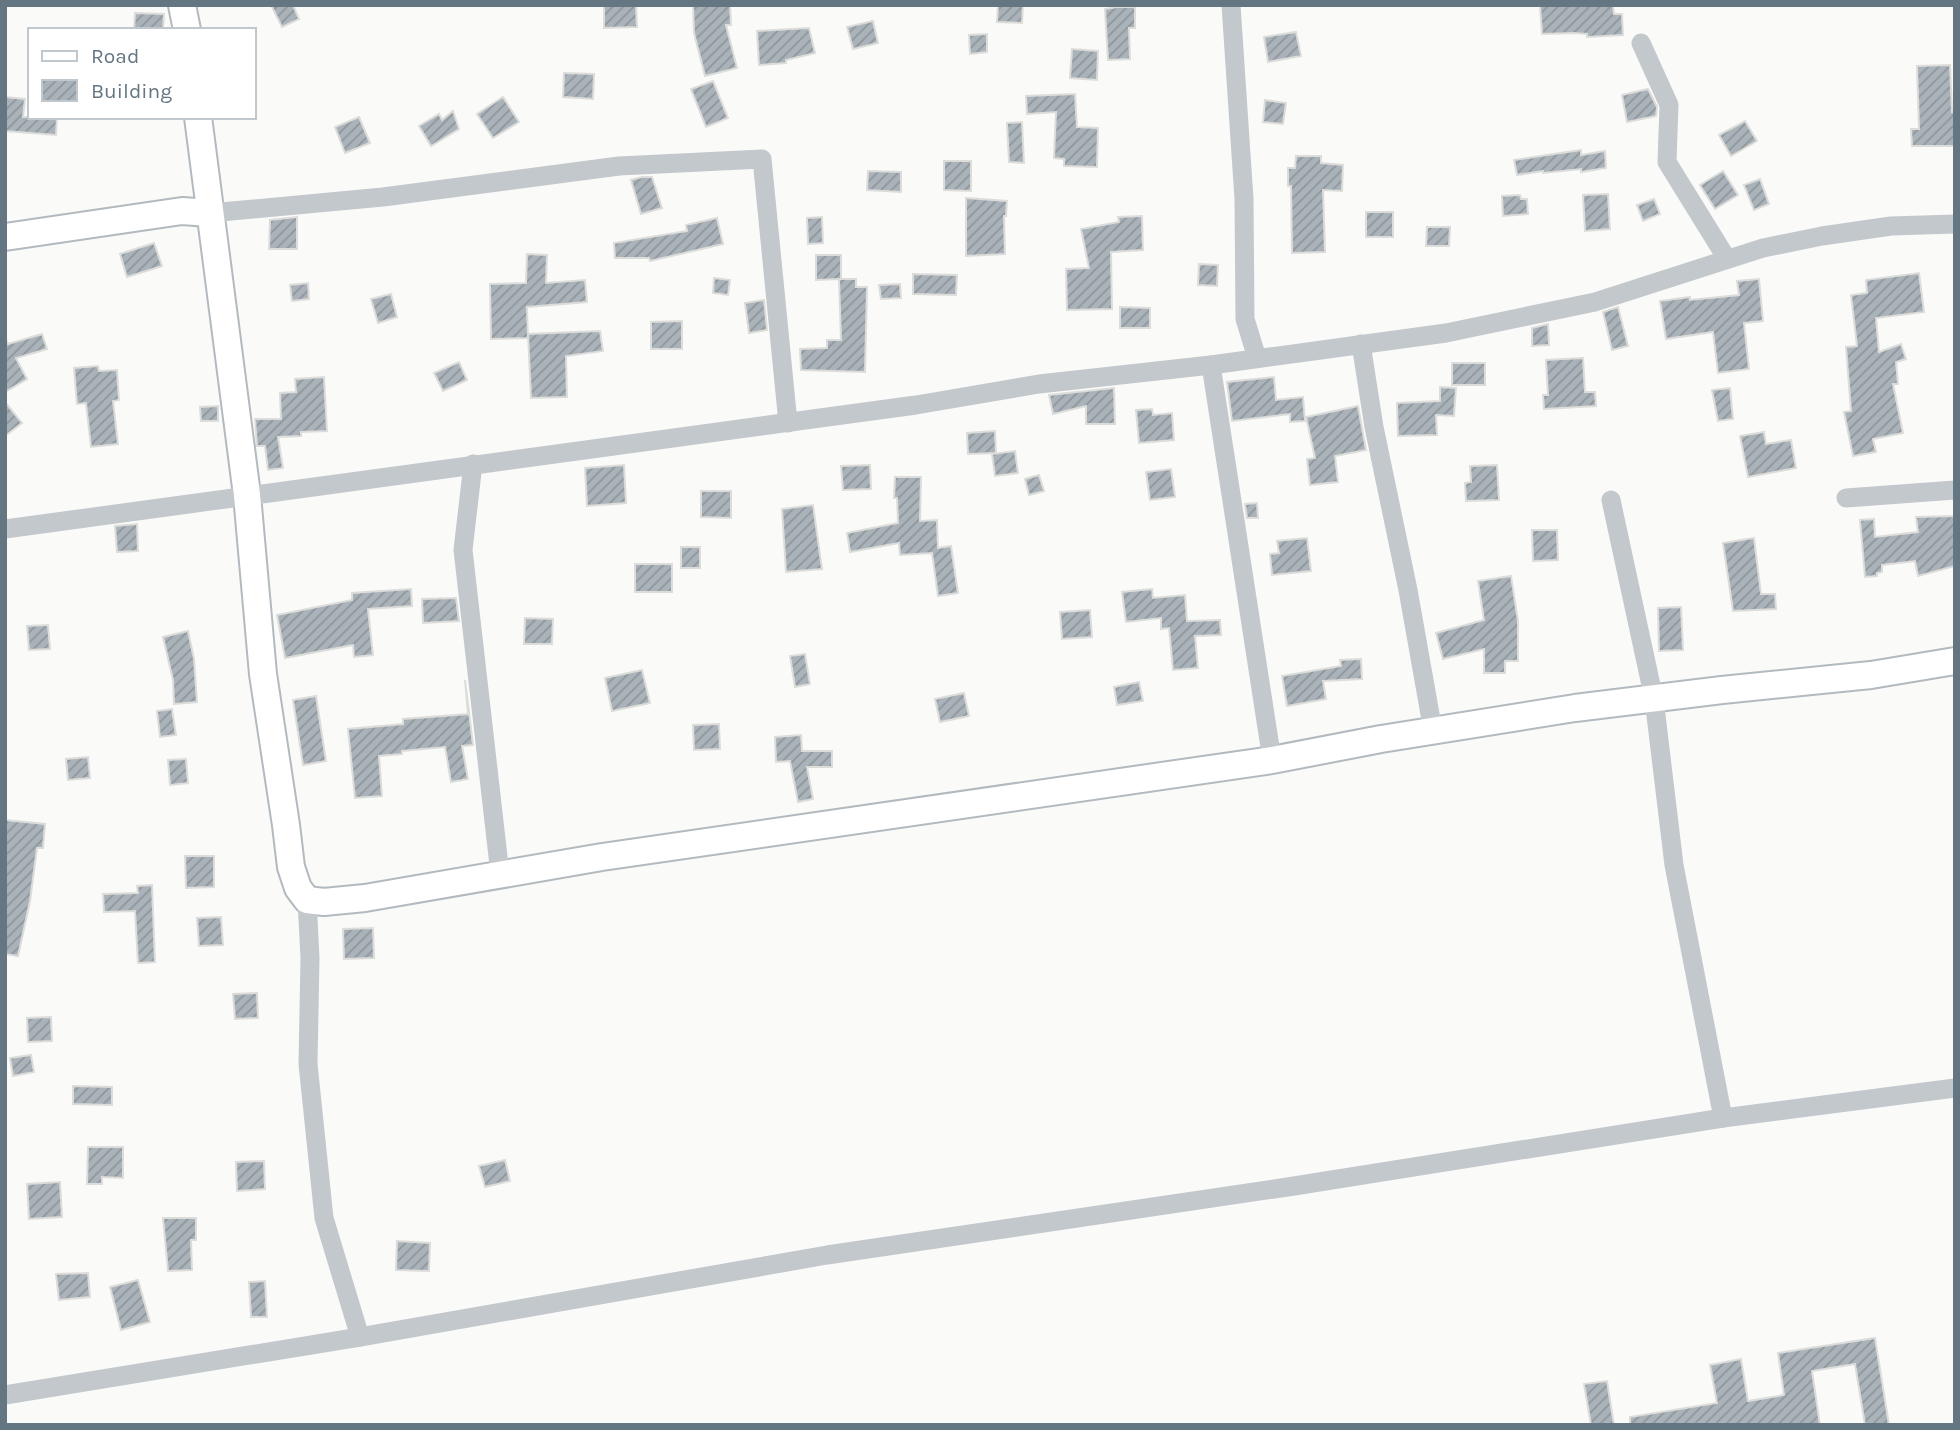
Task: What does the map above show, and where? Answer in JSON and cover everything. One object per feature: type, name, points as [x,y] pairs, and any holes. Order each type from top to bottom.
[{"type":"street","points":[[182,5],[187,28]]},
{"type":"street","points":[[1231,5],[1244,199],[1245,319],[1257,358]]},
{"type":"street","points":[[1641,43],[1670,105],[1667,162],[1727,259]]},
{"type":"street","points":[[198,119],[247,495],[263,674],[291,867],[298,888],[307,900],[310,958],[309,1063],[324,1218],[360,1337]]},
{"type":"street","points":[[5,237],[182,211],[210,213],[383,197],[620,166],[762,159],[788,423]]},
{"type":"street","points":[[5,529],[788,423],[1038,384],[1211,365],[1447,333],[1595,302],[1763,248],[1891,226],[1955,224]]},
{"type":"street","points":[[1361,344],[1374,427],[1408,590],[1433,731]]},
{"type":"street","points":[[1211,365],[1272,760]]},
{"type":"street","points":[[473,464],[463,550],[500,874]]},
{"type":"street","points":[[1846,498],[1955,490]]},
{"type":"street","points":[[1611,500],[1654,699],[1674,865],[1723,1118]]},
{"type":"street","points":[[307,900],[324,902],[365,898],[602,857],[1272,760],[1575,708],[1722,690],[1800,684],[1955,661]]},
{"type":"street","points":[[5,1395],[360,1337],[827,1255],[1294,1186],[1723,1118],[1955,1088]]},
{"type":"building","points":[[271,5],[293,5],[299,19],[282,27]]},
{"type":"building","points":[[604,5],[636,5],[637,27],[604,28]]},
{"type":"building","points":[[693,5],[730,5],[731,25],[726,25],[737,68],[705,76],[694,33]]},
{"type":"building","points":[[998,5],[1023,5],[1022,23],[997,22]]},
{"type":"building","points":[[1613,5],[1614,14],[1622,14],[1623,35],[1587,37],[1587,34],[1574,33],[1542,34],[1540,6]]},
{"type":"building","points":[[1135,7],[1135,28],[1129,28],[1130,59],[1108,60],[1105,9]]},
{"type":"building","points":[[135,13],[164,14],[163,28],[134,28]]},
{"type":"building","points":[[873,21],[878,43],[853,49],[847,27]]},
{"type":"building","points":[[809,28],[815,53],[786,60],[786,63],[759,65],[757,31]]},
{"type":"building","points":[[1296,32],[1301,56],[1268,62],[1264,37]]},
{"type":"building","points":[[987,34],[987,52],[970,54],[969,35]]},
{"type":"building","points":[[1072,49],[1098,51],[1097,80],[1070,78]]},
{"type":"building","points":[[1950,65],[1955,146],[1912,146],[1911,129],[1919,129],[1917,66]]},
{"type":"building","points":[[564,73],[594,74],[593,99],[563,97]]},
{"type":"building","points":[[713,81],[728,118],[706,127],[691,89]]},
{"type":"building","points":[[1648,89],[1657,107],[1656,116],[1627,122],[1622,95]]},
{"type":"building","points":[[1075,94],[1077,127],[1098,128],[1097,167],[1064,166],[1064,159],[1054,158],[1056,112],[1027,114],[1026,96]]},
{"type":"building","points":[[5,97],[25,99],[23,117],[57,119],[56,135],[5,131]]},
{"type":"building","points":[[503,97],[519,122],[493,138],[477,114]]},
{"type":"building","points":[[1265,100],[1286,103],[1283,124],[1263,122]]},
{"type":"building","points":[[453,111],[459,129],[431,146],[419,126],[439,114],[442,120]]},
{"type":"building","points":[[359,117],[370,143],[345,153],[335,127]]},
{"type":"building","points":[[1745,121],[1757,141],[1731,156],[1719,135]]},
{"type":"building","points":[[1022,122],[1024,163],[1009,162],[1007,123]]},
{"type":"building","points":[[1581,150],[1581,155],[1605,151],[1606,168],[1517,175],[1514,160]]},
{"type":"building","points":[[1296,156],[1321,156],[1321,163],[1343,165],[1342,191],[1323,190],[1325,252],[1292,253],[1291,186],[1288,186],[1288,168],[1295,168]]},
{"type":"building","points":[[944,161],[971,161],[971,191],[944,190]]},
{"type":"building","points":[[868,171],[901,172],[901,192],[867,190]]},
{"type":"building","points":[[1723,171],[1738,195],[1715,209],[1700,185]]},
{"type":"building","points":[[652,177],[662,208],[641,214],[631,180]]},
{"type":"building","points":[[1760,179],[1769,204],[1754,210],[1744,185]]},
{"type":"building","points":[[1608,194],[1610,229],[1585,231],[1583,195]]},
{"type":"building","points":[[1520,195],[1521,199],[1527,199],[1528,214],[1503,216],[1502,196]]},
{"type":"building","points":[[966,198],[1007,201],[1004,216],[1005,254],[966,256]]},
{"type":"building","points":[[1654,199],[1660,214],[1643,221],[1637,205]]},
{"type":"building","points":[[1366,212],[1393,212],[1393,237],[1366,237]]},
{"type":"building","points":[[1142,216],[1143,250],[1111,252],[1112,309],[1067,310],[1066,269],[1089,268],[1081,229],[1119,222],[1118,217]]},
{"type":"building","points":[[297,217],[297,249],[269,249],[270,220]]},
{"type":"building","points":[[822,217],[823,243],[808,244],[807,218]]},
{"type":"building","points":[[717,218],[723,244],[650,261],[649,258],[615,258],[614,243],[687,231],[686,225]]},
{"type":"building","points":[[1427,227],[1450,227],[1449,246],[1426,246]]},
{"type":"building","points":[[154,243],[162,266],[127,277],[120,254]]},
{"type":"building","points":[[527,254],[547,255],[546,283],[585,280],[587,302],[527,307],[528,338],[491,339],[490,284],[526,283]]},
{"type":"building","points":[[816,255],[841,255],[841,279],[856,279],[856,287],[867,287],[865,372],[801,370],[800,349],[827,348],[827,340],[841,340],[839,279],[816,280]]},
{"type":"building","points":[[1199,264],[1218,265],[1217,286],[1198,285]]},
{"type":"building","points":[[1919,273],[1924,312],[1876,318],[1879,352],[1901,344],[1906,359],[1896,362],[1898,384],[1893,384],[1903,433],[1873,439],[1876,452],[1853,456],[1844,412],[1851,411],[1846,347],[1857,346],[1851,295],[1867,293],[1866,280]]},
{"type":"building","points":[[913,274],[957,275],[956,295],[913,294]]},
{"type":"building","points":[[714,278],[730,280],[728,295],[713,293]]},
{"type":"building","points":[[1759,279],[1763,321],[1744,323],[1749,369],[1718,373],[1713,332],[1666,339],[1660,301],[1739,295],[1737,281]]},
{"type":"building","points":[[308,283],[309,299],[292,301],[290,285]]},
{"type":"building","points":[[900,284],[901,298],[881,299],[879,285]]},
{"type":"building","points":[[391,294],[397,317],[378,323],[371,299]]},
{"type":"building","points":[[764,300],[767,330],[749,333],[745,303]]},
{"type":"building","points":[[1120,307],[1150,308],[1150,328],[1120,328]]},
{"type":"building","points":[[1618,307],[1628,346],[1612,350],[1603,312]]},
{"type":"building","points":[[682,321],[682,349],[651,349],[651,322]]},
{"type":"building","points":[[1548,324],[1549,345],[1532,346],[1532,328]]},
{"type":"building","points":[[600,331],[603,351],[566,356],[567,397],[531,398],[528,334]]},
{"type":"building","points":[[42,334],[47,349],[16,358],[27,379],[5,392],[5,338],[8,344]]},
{"type":"building","points":[[1583,358],[1585,392],[1595,392],[1596,406],[1544,409],[1543,395],[1548,395],[1546,360]]},
{"type":"building","points":[[459,362],[467,380],[443,391],[434,373]]},
{"type":"building","points":[[1452,363],[1485,363],[1485,385],[1452,385]]},
{"type":"building","points":[[98,366],[99,371],[117,370],[119,400],[113,401],[118,444],[91,447],[86,403],[77,404],[74,368]]},
{"type":"building","points":[[324,377],[327,431],[301,432],[301,436],[278,437],[283,468],[268,470],[265,446],[257,446],[255,419],[281,419],[280,393],[296,392],[295,379]]},
{"type":"building","points":[[1274,377],[1276,400],[1303,397],[1305,421],[1290,422],[1290,414],[1232,421],[1227,382]]},
{"type":"building","points":[[1440,387],[1456,388],[1454,416],[1436,415],[1437,435],[1398,436],[1397,403],[1440,401]]},
{"type":"building","points":[[1114,388],[1115,424],[1086,424],[1086,406],[1053,414],[1049,395]]},
{"type":"building","points":[[1730,388],[1733,419],[1718,421],[1712,390]]},
{"type":"building","points":[[5,402],[22,423],[5,436]]},
{"type":"building","points":[[218,406],[218,421],[201,421],[200,407]]},
{"type":"building","points":[[1358,406],[1366,450],[1335,456],[1338,482],[1310,485],[1307,459],[1315,458],[1306,417]]},
{"type":"building","points":[[1152,409],[1153,415],[1172,413],[1174,440],[1139,443],[1136,410]]},
{"type":"building","points":[[995,431],[996,453],[968,454],[967,433]]},
{"type":"building","points":[[1764,432],[1766,444],[1791,440],[1796,468],[1748,477],[1740,436]]},
{"type":"building","points":[[1015,451],[1018,473],[995,476],[992,454]]},
{"type":"building","points":[[624,465],[626,503],[587,506],[585,468]]},
{"type":"building","points":[[870,465],[871,489],[843,490],[841,466]]},
{"type":"building","points":[[1497,465],[1499,500],[1466,501],[1465,483],[1471,482],[1470,466]]},
{"type":"building","points":[[1171,469],[1175,497],[1150,500],[1146,472]]},
{"type":"building","points":[[1039,475],[1044,491],[1029,495],[1025,479]]},
{"type":"building","points":[[895,477],[921,477],[920,521],[937,520],[938,548],[951,546],[958,593],[938,596],[932,553],[900,555],[899,543],[850,552],[847,533],[898,523],[897,498],[894,498]]},
{"type":"building","points":[[701,491],[731,491],[731,518],[701,517]]},
{"type":"building","points":[[1257,503],[1258,518],[1247,518],[1245,504]]},
{"type":"building","points":[[813,505],[822,569],[786,572],[782,509]]},
{"type":"building","points":[[1955,516],[1955,566],[1918,576],[1915,561],[1882,565],[1882,572],[1877,573],[1877,576],[1865,577],[1860,520],[1874,519],[1875,537],[1918,532],[1916,517]]},
{"type":"building","points":[[137,524],[138,551],[117,552],[115,526]]},
{"type":"building","points":[[1532,530],[1557,530],[1558,560],[1533,561]]},
{"type":"building","points":[[1307,538],[1311,571],[1272,575],[1270,554],[1279,553],[1277,541]]},
{"type":"building","points":[[1754,538],[1761,594],[1775,594],[1776,609],[1733,611],[1723,543]]},
{"type":"building","points":[[681,547],[700,547],[700,568],[681,568]]},
{"type":"building","points":[[635,564],[672,564],[672,592],[635,592]]},
{"type":"building","points":[[1511,576],[1518,621],[1518,661],[1505,661],[1505,673],[1484,673],[1484,649],[1443,659],[1436,633],[1484,620],[1478,581]]},
{"type":"building","points":[[411,589],[412,606],[368,609],[373,655],[354,657],[353,645],[285,658],[277,615],[352,600],[352,593]]},
{"type":"building","points":[[1152,589],[1153,598],[1185,595],[1187,621],[1220,620],[1221,635],[1195,636],[1198,668],[1173,670],[1169,628],[1161,629],[1161,618],[1126,622],[1122,592]]},
{"type":"building","points":[[456,598],[459,621],[423,623],[422,599]]},
{"type":"building","points":[[1681,607],[1683,650],[1659,651],[1658,608]]},
{"type":"building","points":[[1090,610],[1092,637],[1062,639],[1060,612]]},
{"type":"building","points":[[525,618],[553,619],[552,644],[524,644]]},
{"type":"building","points":[[48,625],[50,649],[29,650],[27,626]]},
{"type":"building","points":[[188,631],[194,659],[197,702],[174,704],[173,680],[163,637]]},
{"type":"building","points":[[805,654],[810,684],[795,687],[790,656]]},
{"type":"building","points":[[1361,659],[1362,679],[1323,681],[1326,699],[1287,706],[1282,676],[1341,666],[1340,660]]},
{"type":"building","points":[[642,670],[650,703],[612,711],[605,678]]},
{"type":"building","points":[[465,680],[473,745],[462,746],[468,779],[451,782],[445,747],[402,751],[402,754],[379,756],[382,796],[355,798],[348,729],[403,724],[403,719],[468,714]]},
{"type":"building","points":[[1139,682],[1143,701],[1117,705],[1114,687]]},
{"type":"building","points":[[964,693],[969,716],[940,722],[935,699]]},
{"type":"building","points":[[316,696],[326,761],[303,765],[293,700]]},
{"type":"building","points":[[172,709],[176,735],[160,737],[157,711]]},
{"type":"building","points":[[719,724],[720,749],[694,750],[693,725]]},
{"type":"building","points":[[801,735],[802,751],[832,751],[832,767],[807,767],[813,799],[798,802],[790,761],[776,762],[775,737]]},
{"type":"building","points":[[88,757],[90,778],[68,780],[66,759]]},
{"type":"building","points":[[186,759],[188,783],[170,785],[168,760]]},
{"type":"building","points":[[5,820],[45,824],[43,848],[37,848],[30,901],[18,956],[5,954]]},
{"type":"building","points":[[185,856],[214,856],[214,887],[186,888]]},
{"type":"building","points":[[152,885],[155,962],[138,963],[135,911],[104,912],[103,894],[138,893],[137,886]]},
{"type":"building","points":[[221,917],[223,945],[199,946],[197,918]]},
{"type":"building","points":[[373,928],[374,958],[344,959],[343,929]]},
{"type":"building","points":[[257,993],[258,1018],[235,1019],[233,994]]},
{"type":"building","points":[[51,1017],[52,1041],[28,1042],[27,1018]]},
{"type":"building","points":[[31,1055],[34,1072],[13,1076],[10,1058]]},
{"type":"building","points":[[73,1086],[112,1087],[112,1105],[73,1104]]},
{"type":"building","points":[[88,1147],[123,1147],[123,1178],[102,1177],[102,1184],[87,1184]]},
{"type":"building","points":[[505,1160],[510,1181],[485,1187],[479,1166]]},
{"type":"building","points":[[264,1161],[265,1189],[237,1191],[236,1162]]},
{"type":"building","points":[[60,1182],[62,1217],[29,1219],[27,1184]]},
{"type":"building","points":[[163,1218],[196,1218],[196,1240],[191,1240],[192,1270],[168,1271]]},
{"type":"building","points":[[397,1241],[430,1243],[429,1271],[396,1270]]},
{"type":"building","points":[[88,1273],[90,1297],[59,1300],[56,1274]]},
{"type":"building","points":[[138,1280],[150,1322],[121,1330],[110,1287]]},
{"type":"building","points":[[265,1281],[267,1317],[251,1317],[249,1282]]},
{"type":"building","points":[[1875,1338],[1889,1425],[1865,1425],[1855,1364],[1812,1371],[1820,1425],[1630,1425],[1630,1417],[1717,1403],[1710,1365],[1741,1359],[1748,1401],[1784,1395],[1778,1353]]},
{"type":"building","points":[[1607,1381],[1614,1425],[1591,1425],[1584,1384]]}]
